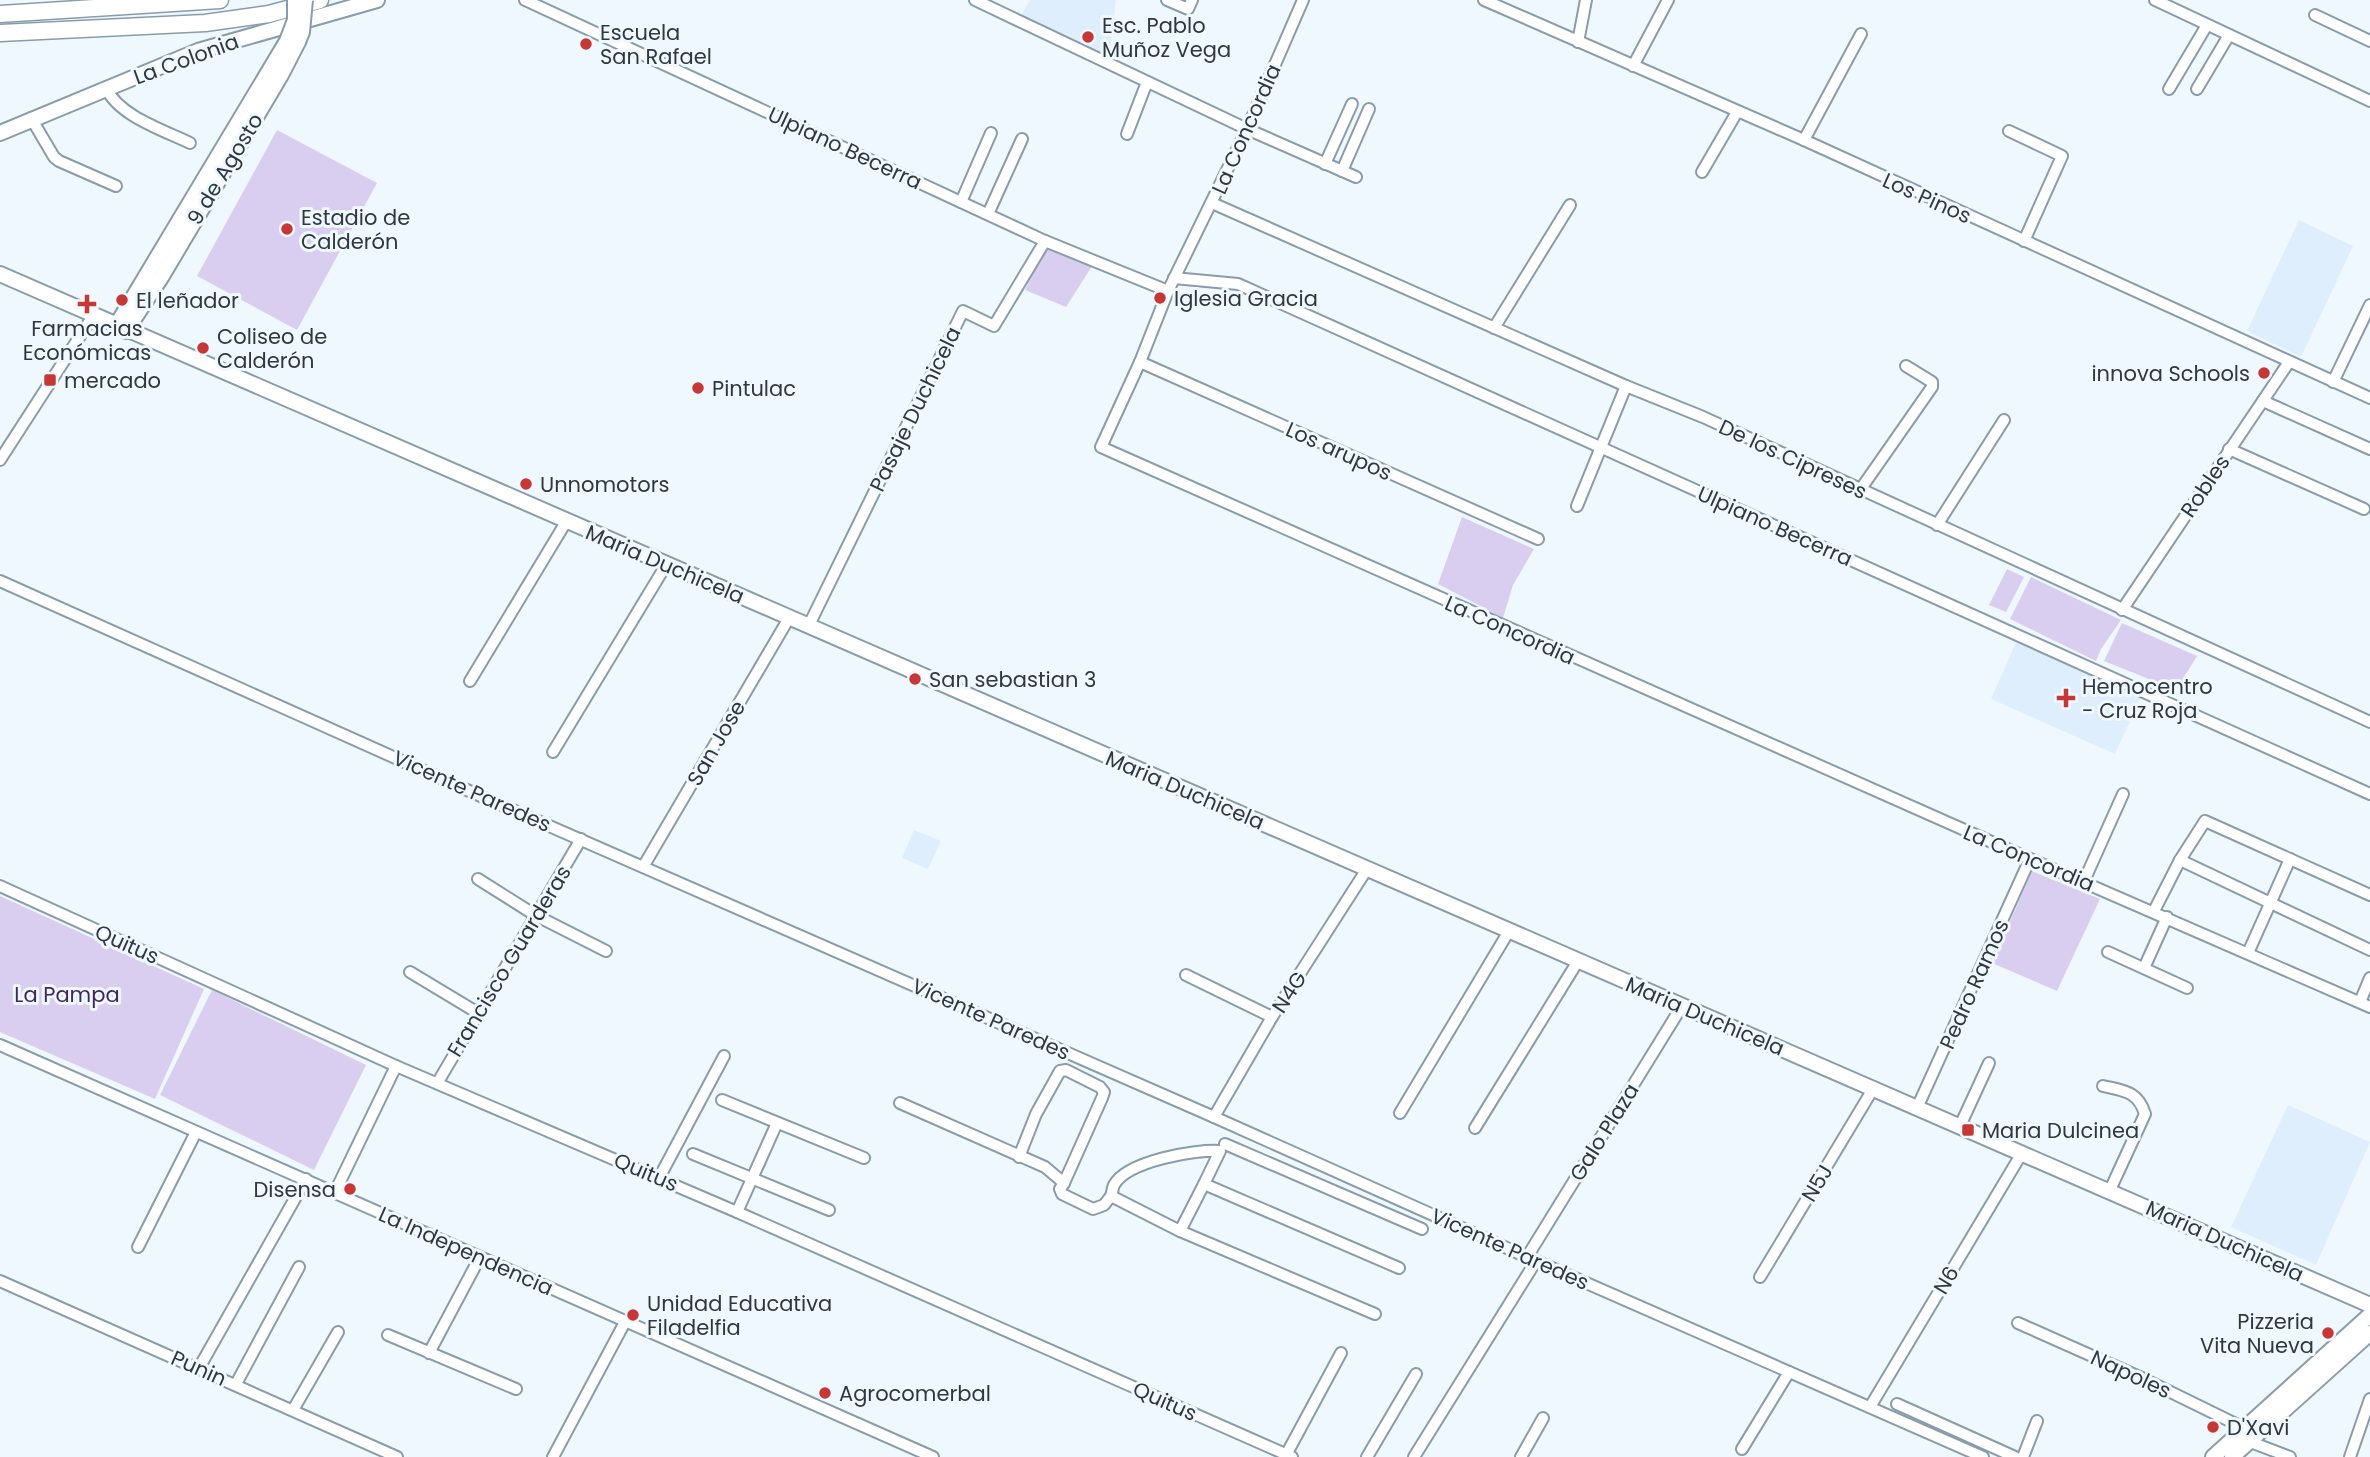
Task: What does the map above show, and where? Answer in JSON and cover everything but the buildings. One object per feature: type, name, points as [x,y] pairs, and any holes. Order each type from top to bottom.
[{"type":"highway","points":[[0,15],[220,0]]},
{"type":"highway","points":[[2,37],[205,23],[269,14],[320,0]]},
{"type":"main road","name":"9 de Agosto","points":[[292,42],[295,0]]},
{"type":"main road","name":"9 de Agosto","points":[[121,328],[292,42],[302,32],[305,0]]},
{"type":"main road","name":"La Colonia","points":[[0,133],[198,51],[377,0]]},
{"type":"main road","name":"Maria Duchicela","points":[[0,274],[2370,1305]]},
{"type":"main road","points":[[2232,1457],[2246,1434],[2370,1315]]},
{"type":"main road","points":[[2213,1457],[2246,1434],[2370,1333]]},
{"type":"street","name":"Ulpiano Becerra","points":[[525,0],[1045,241],[1168,291]]},
{"type":"street","points":[[975,0],[1247,129],[1356,177]]},
{"type":"street","points":[[1167,0],[1188,9],[1192,0]]},
{"type":"street","name":"La Concordia","points":[[1303,0],[1247,129],[1168,291],[1140,362],[1101,447],[2030,859],[2365,1004]]},
{"type":"street","name":"Los Pinos","points":[[1483,0],[1804,140],[2370,398]]},
{"type":"street","points":[[1578,42],[1586,0]]},
{"type":"street","points":[[1633,66],[1668,0]]},
{"type":"street","points":[[2159,1],[2370,101]]},
{"type":"street","points":[[2315,15],[2370,41]]},
{"type":"street","points":[[2169,89],[2207,25]]},
{"type":"street","points":[[1804,140],[1861,34]]},
{"type":"street","points":[[2197,89],[2229,36]]},
{"type":"street","points":[[1127,134],[1147,82]]},
{"type":"street","points":[[106,88],[115,104],[146,123],[190,143]]},
{"type":"street","points":[[1325,163],[1352,104]]},
{"type":"street","points":[[1342,171],[1369,109]]},
{"type":"street","points":[[1702,172],[1737,112]]},
{"type":"street","points":[[31,118],[54,157],[116,187]]},
{"type":"street","points":[[2009,131],[2062,156],[2024,241]]},
{"type":"street","points":[[961,202],[991,133]]},
{"type":"street","points":[[988,215],[1022,139]]},
{"type":"street","name":"De los Cipreses","points":[[1212,203],[1626,386],[1703,417],[2370,722]]},
{"type":"street","points":[[1494,328],[1570,205]]},
{"type":"street","name":"Pasaje Duchicela","points":[[808,627],[963,312],[994,326],[1045,241]]},
{"type":"street","name":"Ulpiano Becerra","points":[[1174,278],[1238,284],[2370,794]]},
{"type":"street","points":[[2333,382],[2370,305]]},
{"type":"street","points":[[0,460],[93,316]]},
{"type":"street","name":"Los arupos","points":[[1140,362],[1538,539]]},
{"type":"street","name":"Robles","points":[[2122,610],[2289,362]]},
{"type":"street","points":[[1860,490],[1932,387],[1928,378],[1906,366]]},
{"type":"street","points":[[1577,506],[1626,386]]},
{"type":"street","points":[[2263,401],[2370,449]]},
{"type":"street","points":[[1937,525],[2004,420]]},
{"type":"street","points":[[2229,449],[2364,509]]},
{"type":"street","points":[[470,681],[566,522]]},
{"type":"street","points":[[552,752],[666,565]]},
{"type":"street","name":"Vicente Paredes","points":[[0,580],[643,867],[1214,1116],[1983,1457]]},
{"type":"street","name":"San Jose","points":[[643,867],[789,618]]},
{"type":"street","points":[[2084,881],[2123,794]]},
{"type":"street","points":[[2154,911],[2180,860],[2203,822],[2207,821],[2370,895]]},
{"type":"street","name":"Francisco Guarderas","points":[[438,1082],[582,839]]},
{"type":"street","name":"Pedro Ramos","points":[[1917,1108],[2030,859]]},
{"type":"street","points":[[2248,953],[2290,859]]},
{"type":"street","points":[[2180,860],[2370,950]]},
{"type":"street","name":"N4G","points":[[1214,1116],[1272,1017],[1367,869]]},
{"type":"street","points":[[478,879],[535,915],[607,951]]},
{"type":"street","name":"Quitus","points":[[0,887],[396,1066],[737,1212],[1289,1456]]},
{"type":"street","points":[[2144,968],[2167,917]]},
{"type":"street","points":[[1400,1113],[1509,931]]},
{"type":"street","points":[[2108,952],[2187,988]]},
{"type":"street","points":[[1475,1128],[1578,961]]},
{"type":"street","points":[[410,972],[478,1013]]},
{"type":"street","points":[[1186,975],[1272,1017]]},
{"type":"street","points":[[2365,1004],[2370,978]]},
{"type":"street","name":"Galo Plaza","points":[[1414,1457],[1682,1006]]},
{"type":"street","name":"La Independencia","points":[[0,1045],[933,1457]]},
{"type":"street","points":[[659,1178],[724,1056]]},
{"type":"street","points":[[1960,1126],[1989,1063]]},
{"type":"street","points":[[335,1192],[396,1066]]},
{"type":"street","points":[[1019,1157],[1036,1114],[1060,1071],[1066,1070],[1100,1087],[1104,1092],[1060,1189],[1062,1194],[1093,1209],[1104,1205],[1111,1196],[1113,1185],[1139,1166],[1188,1152],[1223,1147],[1422,1229]]},
{"type":"street","points":[[2103,1086],[2131,1093],[2141,1102],[2145,1114],[2110,1190]]},
{"type":"street","name":"N5J","points":[[1760,1277],[1873,1089]]},
{"type":"street","points":[[722,1100],[864,1158]]},
{"type":"street","points":[[900,1103],[1045,1167],[1064,1183]]},
{"type":"street","points":[[737,1212],[777,1123]]},
{"type":"street","points":[[1180,1231],[1234,1125]]},
{"type":"street","points":[[138,1247],[196,1132]]},
{"type":"street","name":"N6","points":[[1870,1407],[2022,1153]]},
{"type":"street","points":[[693,1154],[829,1210]]},
{"type":"street","points":[[199,1368],[306,1179]]},
{"type":"street","points":[[1204,1184],[1399,1268]]},
{"type":"street","points":[[1111,1196],[1180,1231],[1376,1314]]},
{"type":"street","points":[[429,1353],[480,1257]]},
{"type":"street","points":[[236,1384],[299,1267]]},
{"type":"street","name":"Punin","points":[[0,1281],[397,1457]]},
{"type":"street","points":[[553,1457],[625,1322]]},
{"type":"street","name":"Napoles","points":[[2018,1323],[2144,1379],[2290,1457]]},
{"type":"street","points":[[293,1410],[338,1332]]},
{"type":"street","points":[[388,1335],[516,1389]]},
{"type":"street","points":[[1289,1456],[1341,1353]]},
{"type":"street","points":[[1742,1449],[1789,1372]]},
{"type":"street","points":[[1367,1457],[1416,1374]]},
{"type":"street","points":[[2350,1457],[2370,1399]]},
{"type":"street","points":[[1898,1404],[2015,1457]]},
{"type":"street","points":[[1521,1457],[1543,1418]]},
{"type":"street","points":[[2024,1457],[2037,1421]]},
{"type":"shaded area","name":"Esc. Pablo Muñoz Vega","points":[[1030,0],[1116,0],[1109,57],[1021,16]]},
{"type":"shaded area","points":[[2299,220],[2353,246],[2301,357],[2247,331]]},
{"type":"shaded area","name":"Hemocentro - Cruz Roja","points":[[2016,642],[2141,697],[2115,754],[1991,699]]},
{"type":"shaded area","points":[[914,830],[941,841],[928,869],[902,858]]},
{"type":"shaded area","points":[[2288,1105],[2370,1142],[2316,1265],[2231,1227]]},
{"type":"green space","name":"Estadio de Calderón","points":[[277,130],[377,183],[297,330],[197,276]]},
{"type":"green space","points":[[1048,243],[1094,263],[1066,307],[1025,290]]},
{"type":"green space","points":[[1462,517],[1534,549],[1513,585],[1503,618],[1438,584]]},
{"type":"green space","points":[[2007,569],[2024,577],[2006,612],[1989,605]]},
{"type":"green space","points":[[2031,577],[2121,620],[2096,661],[2010,619]]},
{"type":"green space","points":[[2122,623],[2197,656],[2176,690],[2104,661]]},
{"type":"green space","points":[[2032,871],[2100,899],[2057,991],[1992,963]]},
{"type":"green space","name":"La Pampa","points":[[0,896],[204,989],[155,1099],[0,1032]]},
{"type":"green space","points":[[212,990],[366,1065],[314,1170],[160,1095]]},
{"type":"place","name":"Esc. Pablo Muñoz Vega","points":[[1088,37]]},
{"type":"place","name":"Escuela San Rafael","points":[[586,44]]},
{"type":"place","name":"Estadio de Calderón","points":[[287,229]]},
{"type":"place","name":"Iglesia Gracia","points":[[1160,298]]},
{"type":"place","name":"El leñador","points":[[122,300]]},
{"type":"place","name":"Farmacias Económicas","points":[[87,304]]},
{"type":"place","name":"Coliseo de Calderón","points":[[203,348]]},
{"type":"place","name":"innova Schools","points":[[2264,373]]},
{"type":"place","name":"mercado","points":[[50,380]]},
{"type":"place","name":"Pintulac","points":[[698,388]]},
{"type":"place","name":"Unnomotors","points":[[526,484]]},
{"type":"place","name":"San sebastian 3","points":[[915,679]]},
{"type":"place","name":"Hemocentro - Cruz Roja","points":[[2066,698]]},
{"type":"place","name":"Maria Dulcinea","points":[[1968,1130]]},
{"type":"place","name":"Disensa","points":[[350,1189]]},
{"type":"place","name":"Unidad Educativa Filadelfia","points":[[633,1315]]},
{"type":"place","name":"Pizzeria Vita Nueva","points":[[2328,1333]]},
{"type":"place","name":"Agrocomerbal","points":[[825,1393]]},
{"type":"place","name":"D'Xavi","points":[[2213,1427]]}]
